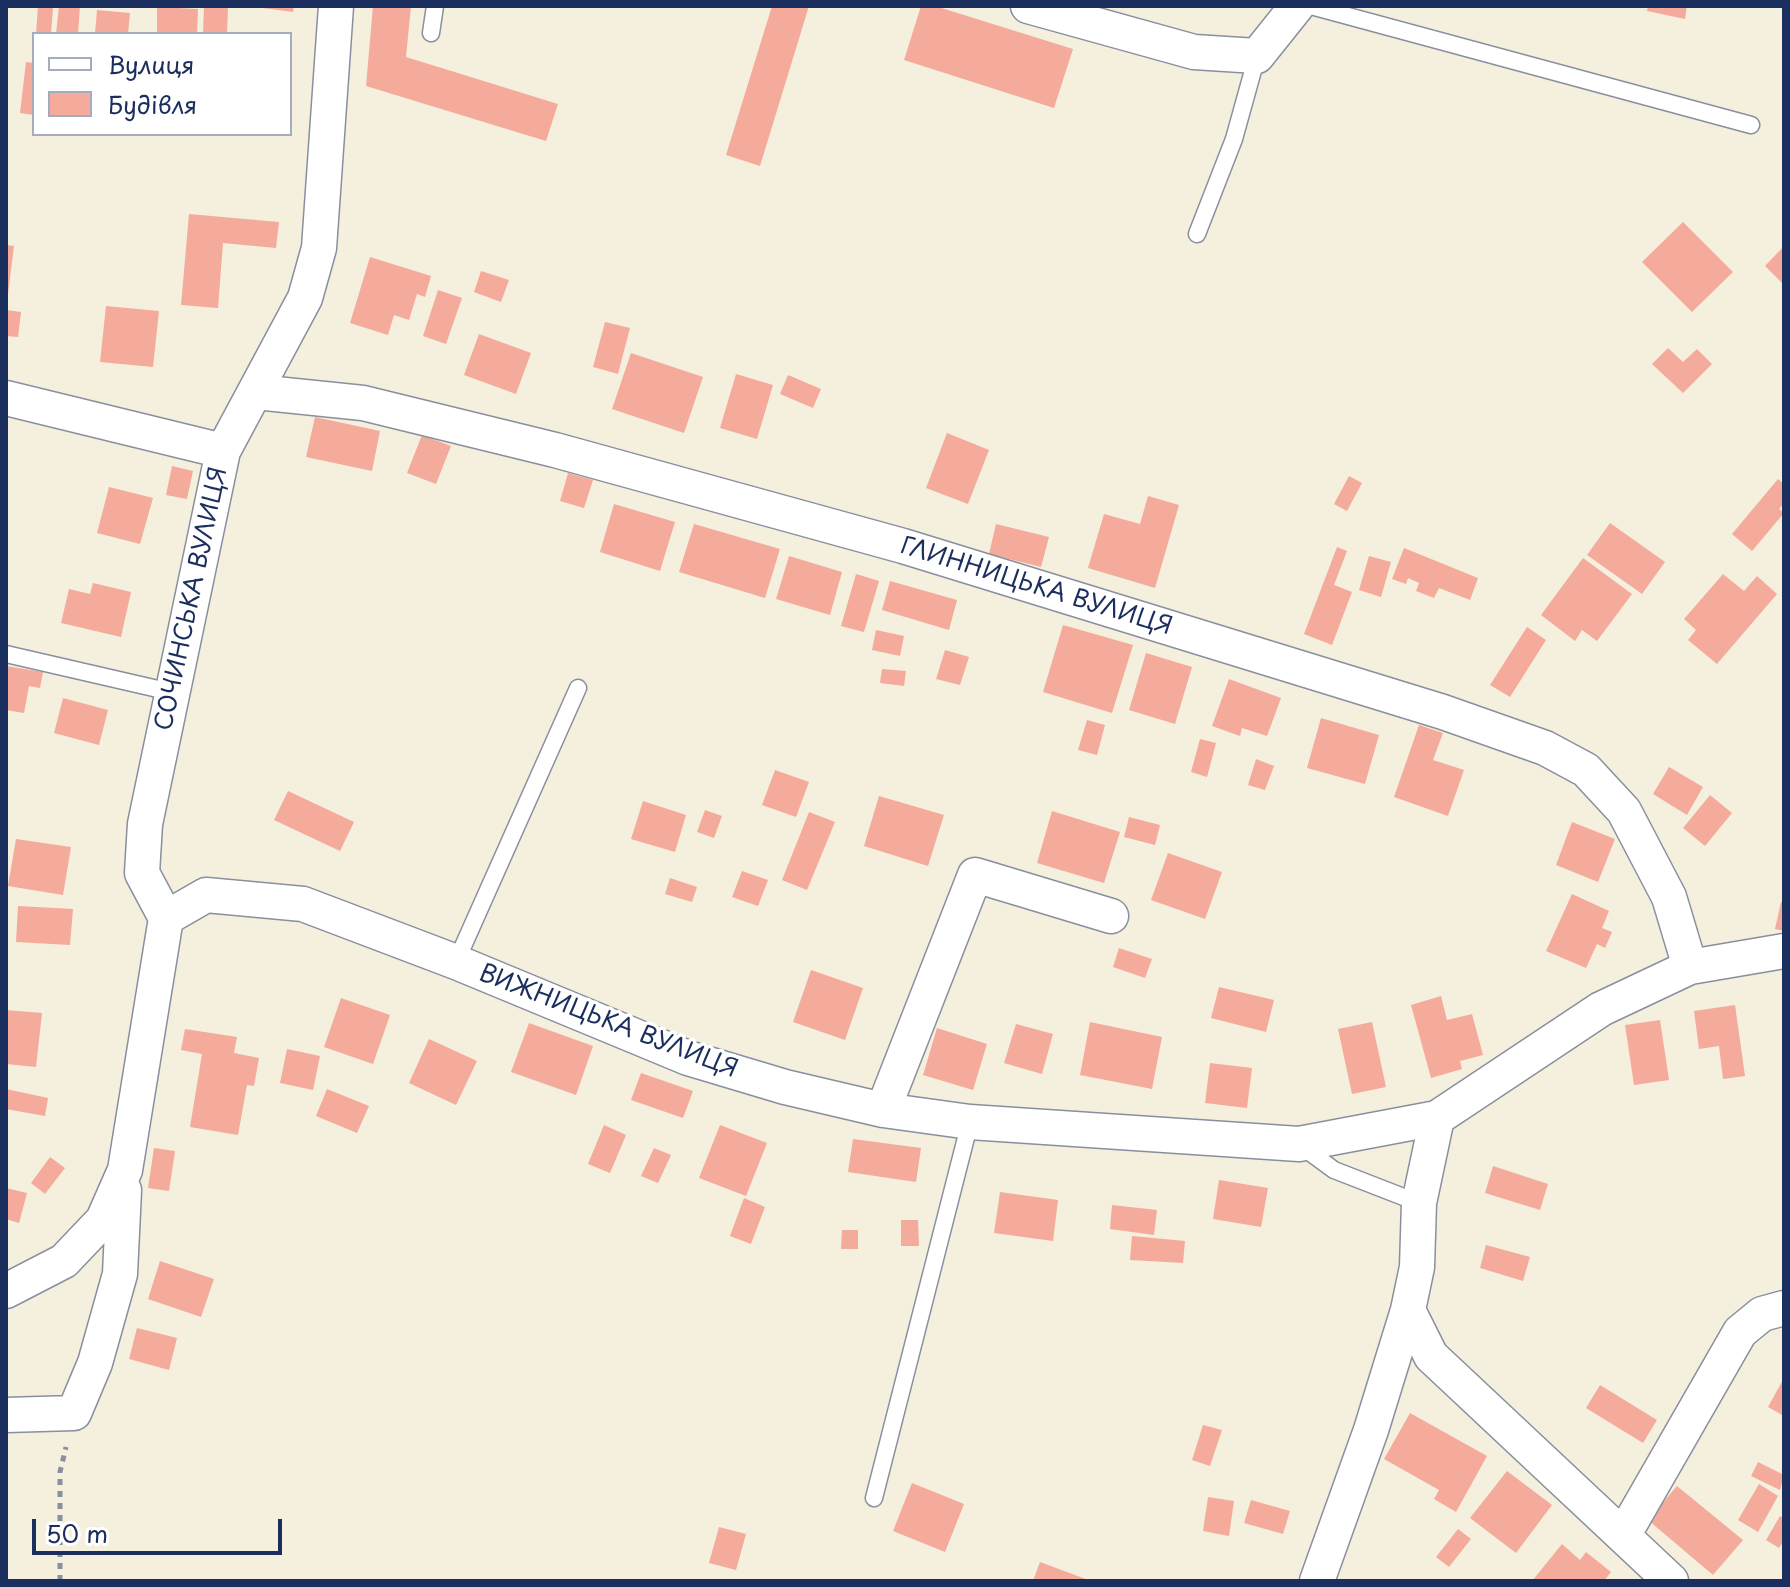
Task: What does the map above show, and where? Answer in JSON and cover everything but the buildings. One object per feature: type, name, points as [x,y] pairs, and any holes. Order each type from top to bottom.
[{"type":"street","name":"СОЧИНСЬКА ВУЛИЦЯ","points":[[166,918],[142,873],[145,824],[223,451],[305,298],[319,248],[336,6]]},
{"type":"street","points":[[1028,6],[1194,52],[1257,56],[1297,6]]},
{"type":"street","name":"ГЛИННИЦЬКА ВУЛИЦЯ","points":[[256,392],[363,403],[555,450],[903,546],[1443,712],[1545,748],[1586,770],[1624,811],[1669,897],[1690,967]]},
{"type":"street","points":[[6,398],[223,451]]},
{"type":"street","points":[[883,1110],[975,875],[1111,916]]},
{"type":"street","name":"ВИЖНИЦЬКА ВУЛИЦЯ","points":[[166,918],[206,895],[303,904],[456,962],[688,1058],[785,1087],[883,1110],[970,1122],[1299,1144],[1437,1118],[1601,1009],[1690,967],[1784,951]]},
{"type":"street","points":[[6,1415],[74,1413],[95,1363],[120,1274],[125,1170],[166,918]]},
{"type":"street","points":[[1317,1581],[1371,1430],[1408,1310],[1417,1267],[1419,1203],[1437,1118]]},
{"type":"street","points":[[6,1291],[64,1261],[103,1220],[125,1170]]},
{"type":"street","points":[[1624,1534],[1740,1332],[1762,1314],[1784,1308]]},
{"type":"street","points":[[1408,1310],[1431,1356],[1522,1445],[1624,1534],[1671,1581]]},
{"type":"lane","points":[[431,33],[435,6]]},
{"type":"lane","points":[[1311,6],[1751,125]]},
{"type":"lane","points":[[1197,234],[1234,139],[1257,56]]},
{"type":"lane","points":[[6,654],[171,692]]},
{"type":"lane","points":[[456,962],[578,688]]},
{"type":"lane","points":[[874,1498],[970,1122]]},
{"type":"lane","points":[[1299,1144],[1334,1170],[1419,1203]]},
{"type":"path","points":[[60,1581],[60,1472],[74,1413]]}]
